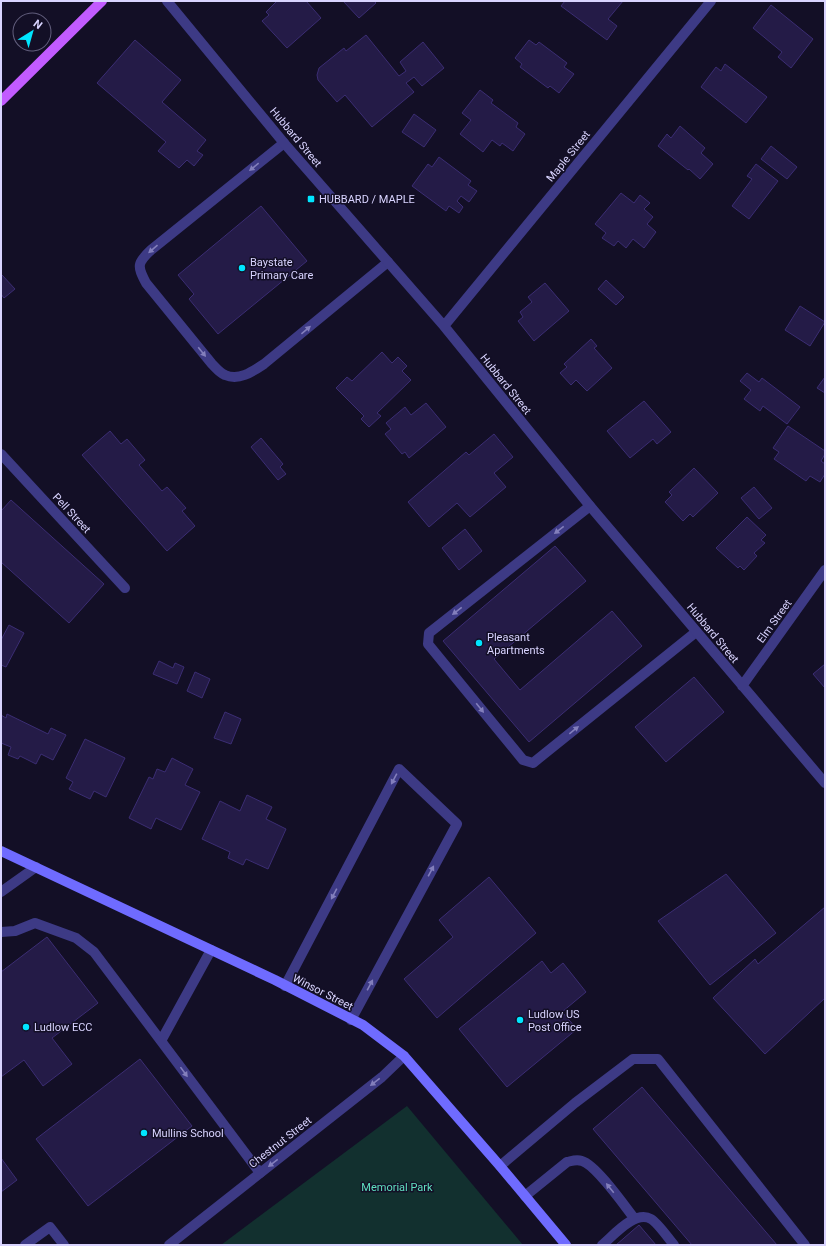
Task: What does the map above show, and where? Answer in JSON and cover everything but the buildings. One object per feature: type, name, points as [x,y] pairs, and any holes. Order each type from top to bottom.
[{"type":"main road","points":[[1,101],[102,1]]},
{"type":"street","name":"Hubbard Street","points":[[167,1],[284,143],[444,326],[590,506],[825,783]]},
{"type":"street","name":"Maple Street","points":[[444,326],[711,1]]},
{"type":"street","points":[[284,143],[151,250],[141,260],[139,270],[146,283],[212,364],[224,375],[236,378],[251,373],[388,262]]},
{"type":"street","name":"Pell Street","points":[[1,454],[125,588]]},
{"type":"street","points":[[590,506],[429,633],[428,644],[523,760],[533,763],[696,632]]},
{"type":"street","name":"Elm Street","points":[[742,686],[825,570]]},
{"type":"street","points":[[285,986],[399,769],[457,824],[351,1020]]},
{"type":"street","name":"Winsor Street","points":[[1,851],[211,950],[363,1025],[404,1056],[500,1166],[566,1245]]},
{"type":"street","points":[[1,892],[36,867]]},
{"type":"street","points":[[1,932],[15,931],[35,922],[76,938],[94,952],[260,1173]]},
{"type":"street","points":[[161,1040],[211,950]]},
{"type":"street","name":"Chestnut Street","points":[[169,1245],[382,1076],[404,1056]]},
{"type":"street","points":[[500,1166],[575,1103],[633,1059],[658,1059],[806,1245]]},
{"type":"street","points":[[525,1196],[567,1162],[575,1160],[583,1161],[594,1169],[634,1218]]},
{"type":"street","points":[[602,1245],[634,1218],[643,1216],[652,1220],[674,1245]]},
{"type":"street","points":[[25,1245],[50,1227],[64,1245]]},
{"type":"green space","name":"Memorial Park","points":[[407,1106],[523,1245],[221,1245]]},
{"type":"place","name":"HUBBARD / MAPLE","points":[[311,199]]},
{"type":"place","name":"Baystate Primary Care","points":[[242,268]]},
{"type":"place","name":"Pleasant Apartments","points":[[479,643]]},
{"type":"place","name":"Ludlow US Post Office","points":[[520,1020]]},
{"type":"place","name":"Ludlow ECC","points":[[26,1027]]},
{"type":"place","name":"Mullins School","points":[[144,1133]]}]
